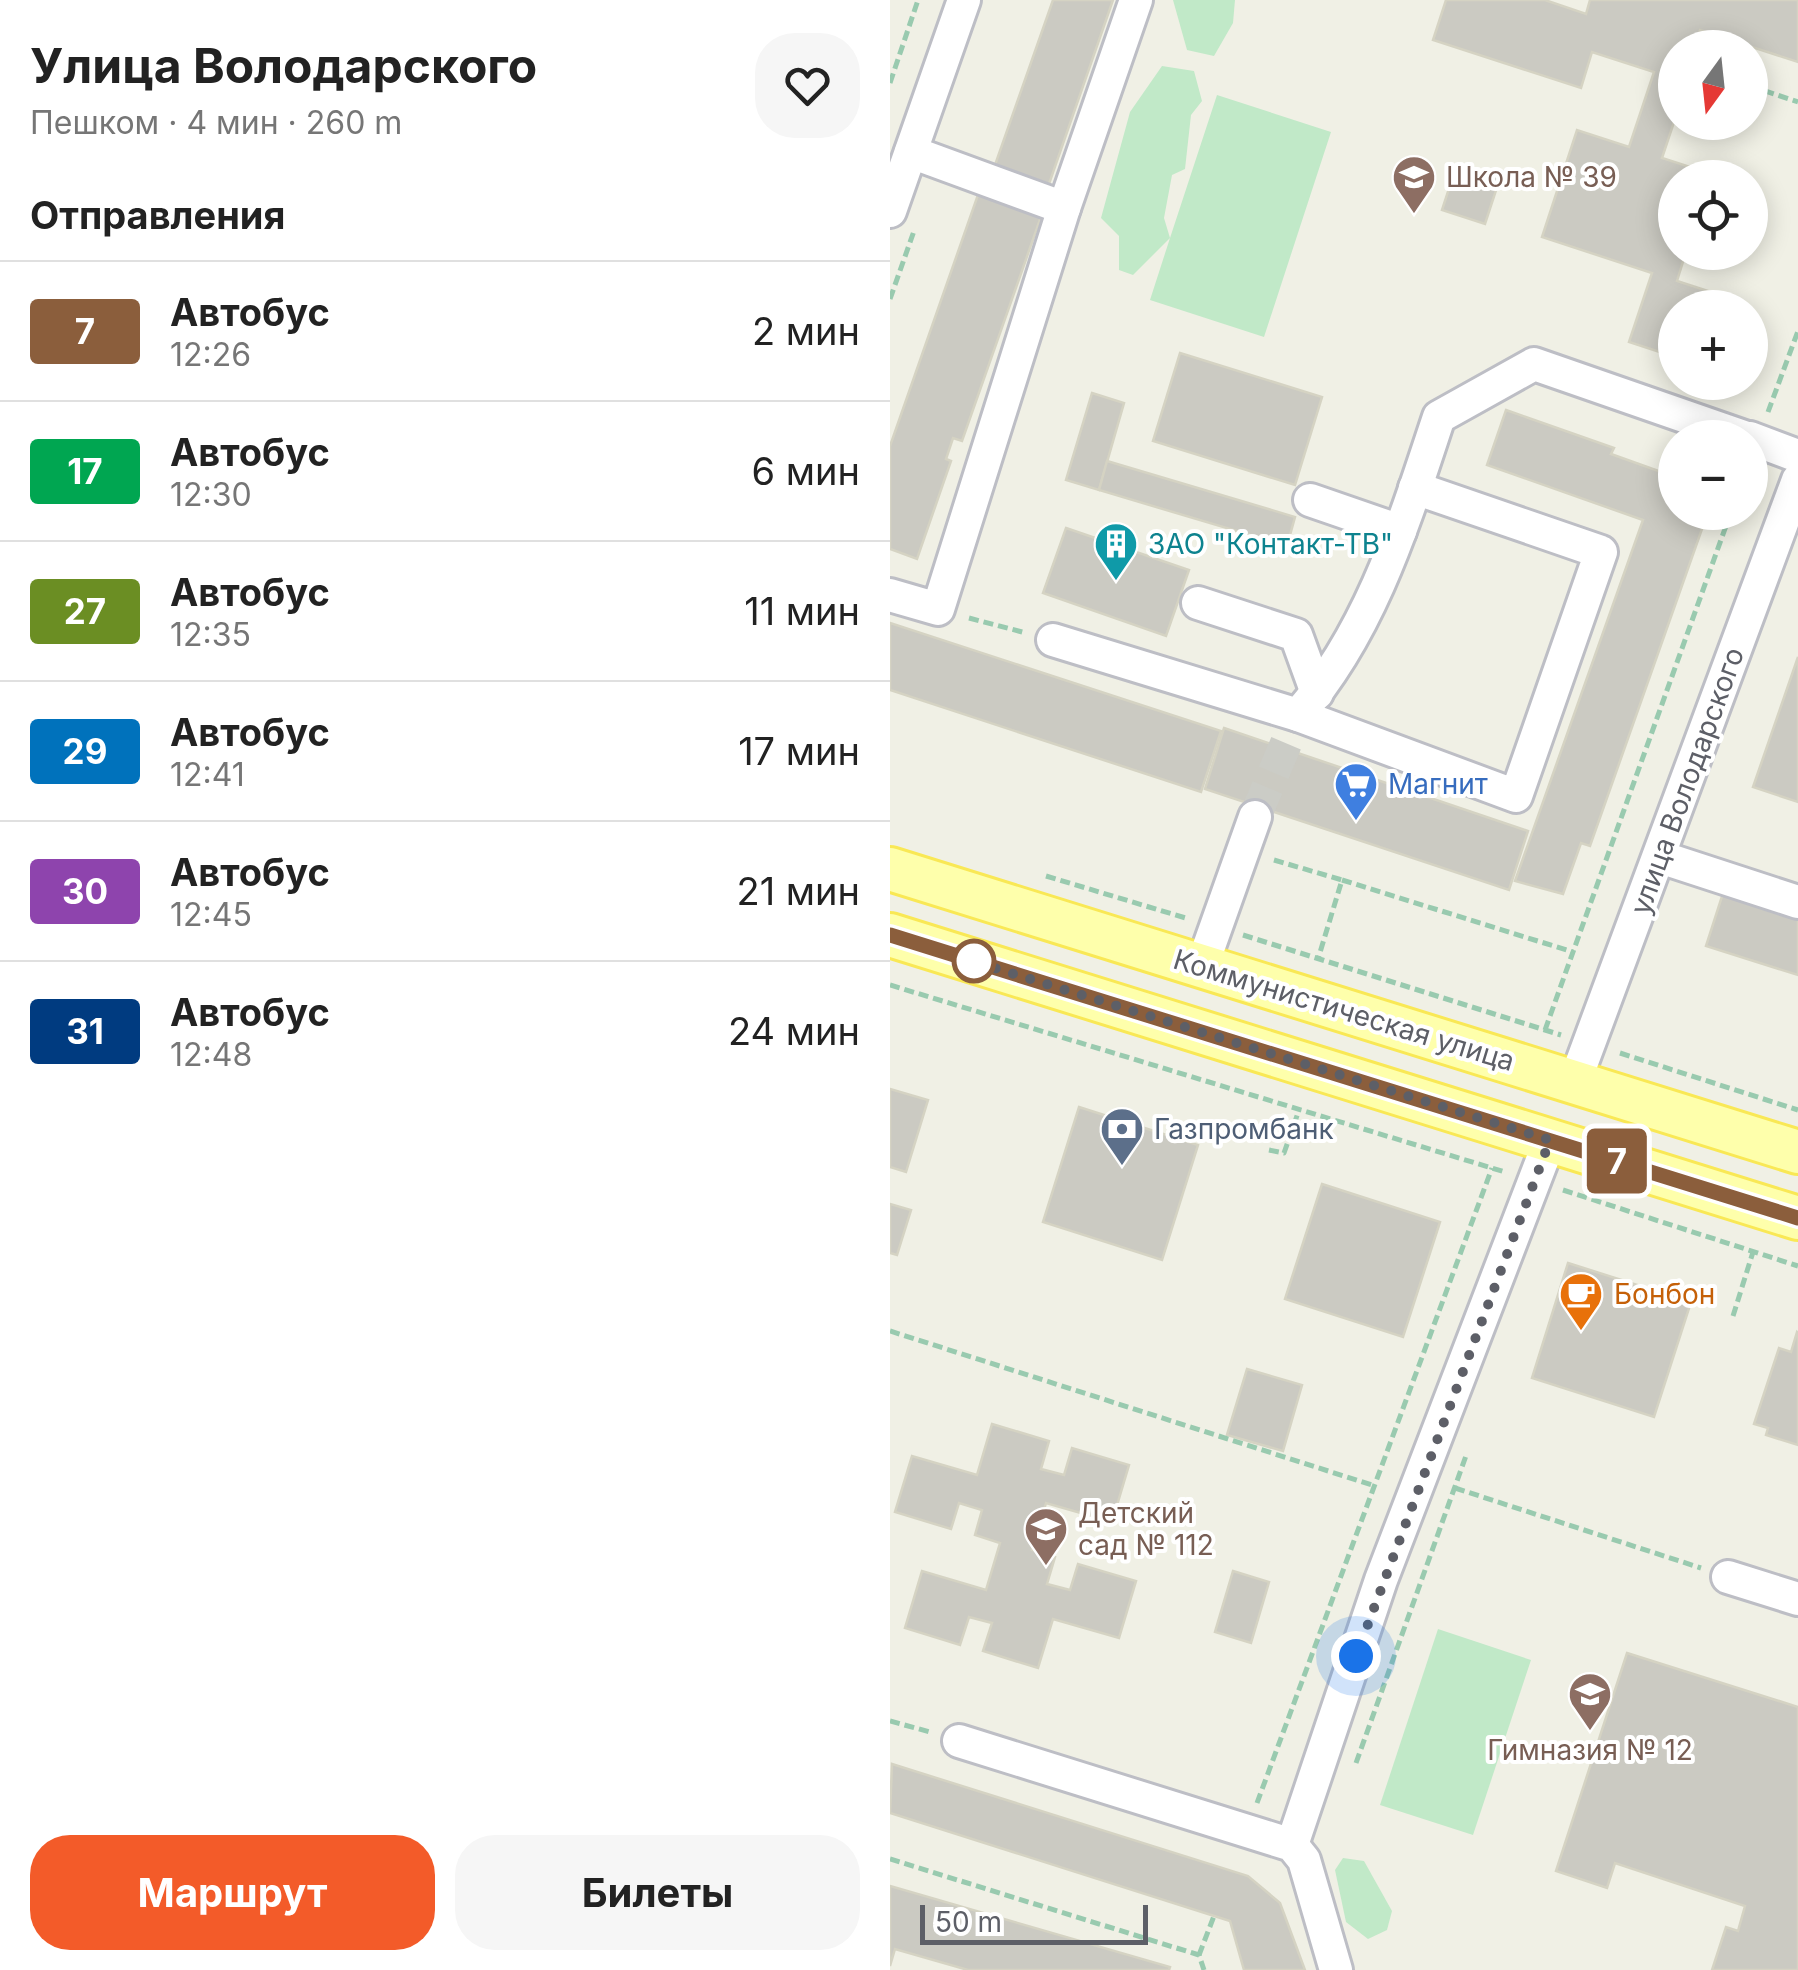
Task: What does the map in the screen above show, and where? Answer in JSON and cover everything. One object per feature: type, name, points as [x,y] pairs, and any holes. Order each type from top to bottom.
[{"type":"main road","name":"Коммунистическая улица","points":[[890,869],[1208,946],[1583,1063],[1798,1152]]},
{"type":"main road","points":[[890,935],[1798,1218]]},
{"type":"street","points":[[890,211],[964,0]]},
{"type":"street","points":[[890,595],[938,609],[1064,208],[1136,0]]},
{"type":"street","points":[[910,152],[1064,208]]},
{"type":"street","points":[[1307,704],[1361,624],[1400,530],[1439,416],[1534,364],[1696,420]]},
{"type":"street","points":[[1768,445],[1798,456]]},
{"type":"street","name":"улица Володарского","points":[[1583,1063],[1798,480]]},
{"type":"street","points":[[1053,640],[1307,704],[1516,796],[1601,552],[1415,488]]},
{"type":"street","points":[[1310,500],[1400,530]]},
{"type":"street","points":[[1198,603],[1296,636],[1307,704]]},
{"type":"street","points":[[1208,946],[1255,818]]},
{"type":"street","points":[[1660,857],[1798,902]]},
{"type":"street","points":[[1292,1845],[1381,1580],[1550,1140]]},
{"type":"street","points":[[1728,1577],[1796,1590]]},
{"type":"street","points":[[959,1740],[1292,1845],[1304,1860],[1336,1970]]},
{"type":"path","points":[[890,83],[918,0]]},
{"type":"path","points":[[1768,92],[1798,102]]},
{"type":"path","points":[[1759,420],[1798,330]]},
{"type":"path","points":[[1544,1030],[1725,530]]},
{"type":"path","points":[[938,609],[1053,640]]},
{"type":"path","points":[[1294,866],[1573,952]]},
{"type":"path","points":[[1042,875],[1208,946],[1318,959],[1544,1030],[1583,1063],[1798,1110]]},
{"type":"path","points":[[1318,959],[1342,880]]},
{"type":"path","points":[[890,985],[1532,1180],[1798,1266]]},
{"type":"path","points":[[1269,1150],[1284,1153],[1300,1110]]},
{"type":"path","points":[[1247,1831],[1492,1168]]},
{"type":"path","points":[[1733,1316],[1753,1252]]},
{"type":"path","points":[[890,1331],[1372,1485]]},
{"type":"path","points":[[1355,1765],[1472,1437]]},
{"type":"path","points":[[1422,1477],[1728,1577]]},
{"type":"path","points":[[890,1721],[959,1740]]},
{"type":"path","points":[[890,1859],[1199,1956]]},
{"type":"path","points":[[1204,1970],[1199,1956],[1214,1916]]},
{"type":"green space","points":[[1173,0],[1235,0],[1233,23],[1214,56],[1187,50]]},
{"type":"green space","points":[[1162,66],[1194,71],[1202,101],[1191,115],[1185,169],[1172,175],[1164,218],[1170,238],[1133,275],[1119,270],[1119,236],[1101,218],[1130,112]]},
{"type":"green space","points":[[1217,95],[1331,132],[1264,337],[1150,300]]},
{"type":"green space","points":[[1438,1629],[1531,1660],[1473,1835],[1380,1805]]},
{"type":"green space","points":[[1343,1858],[1364,1861],[1392,1911],[1387,1930],[1368,1939],[1346,1922],[1335,1870]]},
{"type":"building","points":[[1053,0],[1113,0],[1049,184],[995,165]]},
{"type":"building","points":[[1446,0],[1545,0],[1586,14],[1590,0],[1798,0],[1798,62],[1768,52],[1768,30],[1658,30],[1658,140],[1668,140],[1662,158],[1668,160],[1658,160],[1658,270],[1680,270],[1677,281],[1705,290],[1658,290],[1658,351],[1629,342],[1652,273],[1542,237],[1577,130],[1629,147],[1654,72],[1592,52],[1581,88],[1433,40]]},
{"type":"building","points":[[1457,164],[1500,178],[1485,224],[1442,210]]},
{"type":"building","points":[[980,189],[1043,211],[962,441],[953,438],[946,459],[951,461],[917,559],[890,549],[890,446]]},
{"type":"building","points":[[1180,353],[1322,397],[1295,485],[1153,441]]},
{"type":"building","points":[[1092,393],[1124,403],[1099,490],[1066,480]]},
{"type":"building","points":[[1506,410],[1614,448],[1611,454],[1658,471],[1658,530],[1702,530],[1590,846],[1581,843],[1563,894],[1515,881],[1643,520],[1487,465]]},
{"type":"building","points":[[1107,461],[1295,517],[1287,546],[1099,490]]},
{"type":"building","name":"ЗАО \"Контакт-ТВ\"","points":[[1066,528],[1189,570],[1166,636],[1043,593]]},
{"type":"building","points":[[890,623],[1221,731],[1201,792],[890,690]]},
{"type":"building","points":[[1798,657],[1798,802],[1753,787]]},
{"type":"building","points":[[1224,728],[1528,831],[1509,890],[1205,789]]},
{"type":"building","points":[[1724,890],[1798,914],[1798,975],[1706,946]]},
{"type":"building","points":[[890,1089],[928,1100],[906,1172],[890,1167]]},
{"type":"building","points":[[1079,1107],[1198,1145],[1162,1260],[1043,1222]]},
{"type":"building","points":[[1322,1184],[1440,1222],[1403,1337],[1285,1299]]},
{"type":"building","points":[[890,1204],[911,1210],[897,1255],[890,1253]]},
{"type":"building","points":[[1568,1263],[1691,1302],[1654,1417],[1532,1378]]},
{"type":"building","points":[[1797,1332],[1798,1445],[1766,1435],[1768,1428],[1754,1424],[1779,1348],[1791,1352]]},
{"type":"building","points":[[1247,1369],[1302,1385],[1283,1451],[1227,1435]]},
{"type":"building","points":[[992,1424],[1049,1441],[1041,1469],[1064,1475],[1072,1448],[1129,1465],[1112,1522],[1046,1503],[1032,1550],[1055,1557],[1047,1584],[1070,1590],[1078,1564],[1136,1581],[1119,1638],[1053,1619],[1038,1668],[983,1651],[992,1623],[969,1617],[960,1645],[905,1628],[922,1571],[986,1590],[1000,1543],[975,1535],[982,1510],[959,1503],[951,1529],[895,1512],[912,1456],[977,1475]]},
{"type":"building","points":[[1233,1571],[1269,1582],[1251,1643],[1215,1632]]},
{"type":"building","points":[[1627,1653],[1798,1707],[1798,1970],[1712,1970],[1726,1927],[1738,1931],[1745,1906],[1615,1863],[1607,1888],[1556,1871]]},
{"type":"building","points":[[892,1764],[1248,1876],[1280,1903],[1305,1970],[1244,1970],[1230,1921],[890,1813]]},
{"type":"building","points":[[890,1886],[1170,1967],[968,1970],[895,1949],[890,1966]]},
{"type":"tunnel","points":[[1255,817],[1298,715]]},
{"type":"bus line","name":"7","points":[[890,935],[1798,1218]]},
{"type":"place","name":"Школа № 39","points":[[1414,215]]},
{"type":"place","name":"ЗАО \"Контакт-ТВ\"","points":[[1116,582]]},
{"type":"place","name":"Магнит","points":[[1356,822]]},
{"type":"place","name":"Газпромбанк","points":[[1122,1167]]},
{"type":"place","name":"Бонбон","points":[[1581,1332]]},
{"type":"place","name":"Детский сад № 112","points":[[1046,1567]]},
{"type":"place","name":"Гимназия № 12","points":[[1590,1732]]},
{"type":"route","points":[[974,961],[959,957],[1550,1140],[1381,1580],[1356,1656]]}]
